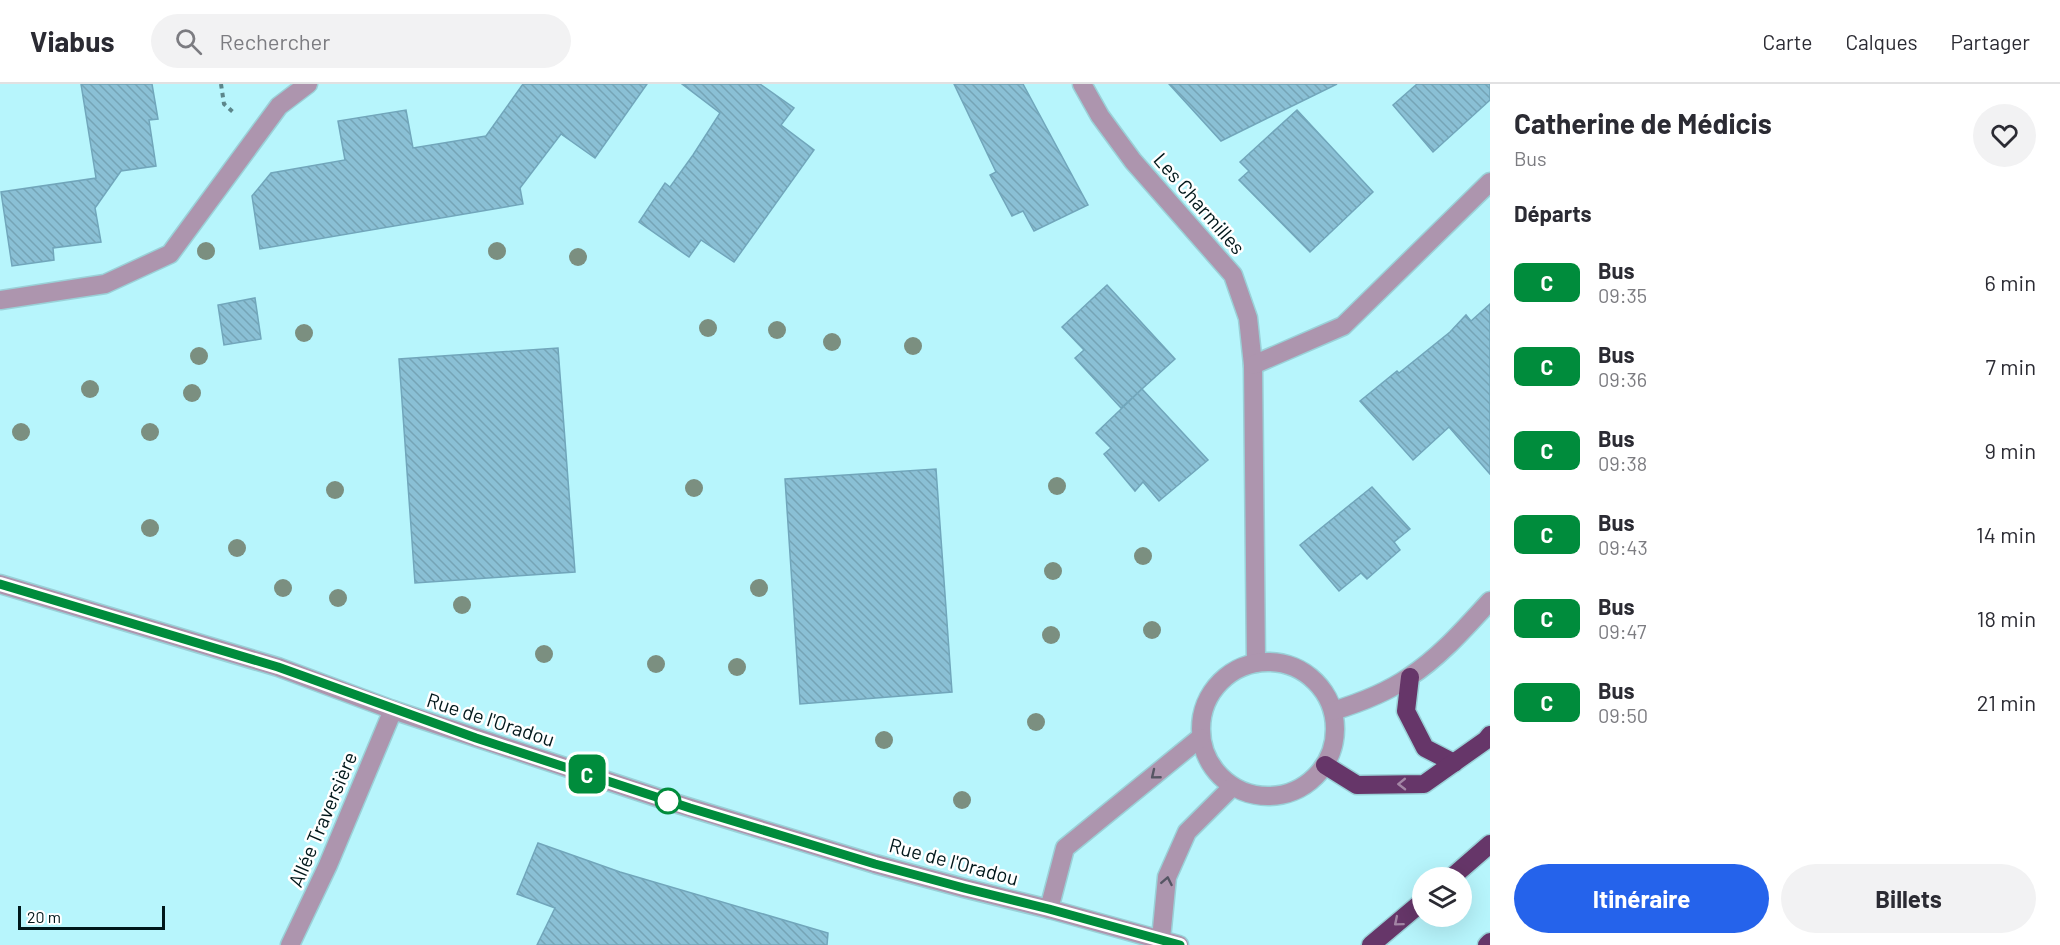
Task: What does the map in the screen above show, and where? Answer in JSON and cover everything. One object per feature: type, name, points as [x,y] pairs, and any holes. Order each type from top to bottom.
[{"type":"highway","points":[[1410,677],[1406,711],[1425,748],[1454,763]]},
{"type":"highway","points":[[1325,765],[1357,785],[1424,784],[1490,735]]},
{"type":"highway","points":[[1464,867],[1490,844]]},
{"type":"highway","points":[[1373,944],[1412,911]]},
{"type":"street","points":[[0,300],[105,284],[170,254],[279,106],[308,84]]},
{"type":"street","name":"Les Charmilles","points":[[1082,84],[1100,116],[1133,161],[1233,274],[1248,318],[1253,365],[1256,663]]},
{"type":"street","points":[[1253,365],[1343,326],[1490,182]]},
{"type":"street","name":"Rue de l'Oradou","points":[[0,584],[278,667],[393,710],[668,801],[833,852],[1049,909],[1158,942],[1179,945]]},
{"type":"street","points":[[1333,711],[1362,702],[1410,677],[1454,640],[1490,601]]},
{"type":"street","points":[[1256,663],[1276,663],[1294,668],[1312,678],[1324,693],[1333,711],[1335,729],[1333,748],[1325,765],[1310,782],[1292,792],[1271,797],[1251,795],[1232,787],[1217,774],[1206,757],[1200,738],[1201,718],[1208,698],[1220,682],[1236,670],[1256,663]]},
{"type":"street","name":"Allée Traversière","points":[[290,945],[328,866],[393,710]]},
{"type":"street","points":[[1049,909],[1065,848],[1200,738]]},
{"type":"street","points":[[1158,942],[1167,877],[1187,832],[1232,787]]},
{"type":"path","points":[[221,84],[224,104]]},
{"type":"building","points":[[81,84],[152,84],[158,119],[149,120],[156,166],[121,171],[95,208],[101,242],[53,248],[54,260],[12,266],[1,192],[96,178]]},
{"type":"building","points":[[523,84],[647,84],[595,158],[561,134],[520,188],[523,204],[260,249],[252,196],[271,173],[345,160],[338,121],[406,110],[413,148],[486,136]]},
{"type":"building","points":[[682,84],[760,84],[794,108],[781,125],[814,150],[734,262],[701,240],[689,257],[639,222],[665,183],[670,187],[720,113]]},
{"type":"building","points":[[954,84],[1023,84],[1088,205],[1034,231],[1023,211],[1012,216],[990,175],[996,172]]},
{"type":"building","points":[[1169,84],[1337,84],[1221,141]]},
{"type":"building","points":[[1417,84],[1490,84],[1490,100],[1433,152],[1393,105]]},
{"type":"building","points":[[1297,110],[1373,192],[1310,252],[1239,180],[1249,171],[1240,162]]},
{"type":"building","points":[[1107,285],[1175,359],[1121,408],[1075,358],[1084,350],[1062,327]]},
{"type":"building","points":[[255,298],[261,339],[224,345],[218,305]]},
{"type":"building","points":[[1490,304],[1490,474],[1449,427],[1413,460],[1360,401],[1450,332],[1466,315],[1471,321]]},
{"type":"building","points":[[558,348],[575,572],[415,583],[399,359]]},
{"type":"building","points":[[1142,389],[1208,460],[1159,501],[1143,482],[1135,491],[1104,454],[1111,448],[1096,433]]},
{"type":"building","points":[[936,469],[952,692],[800,704],[785,479]]},
{"type":"building","points":[[1372,487],[1410,529],[1394,542],[1400,550],[1367,579],[1361,573],[1339,591],[1300,545]]},
{"type":"building","points":[[538,843],[620,872],[828,933],[827,945],[537,945],[555,908],[517,894]]},
{"type":"bus line","name":"C","points":[[0,584],[278,667],[393,710],[690,808],[875,864],[1180,945]]}]
